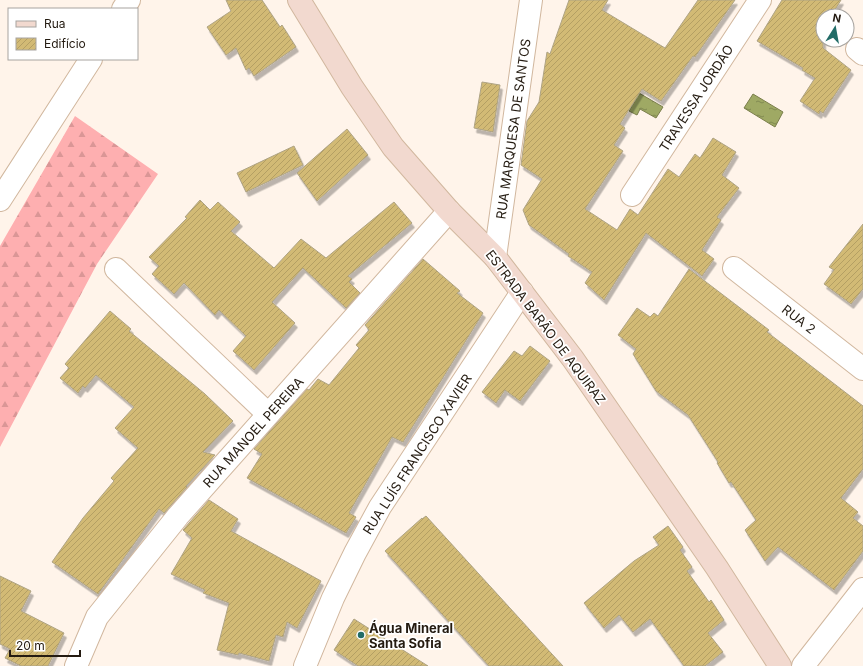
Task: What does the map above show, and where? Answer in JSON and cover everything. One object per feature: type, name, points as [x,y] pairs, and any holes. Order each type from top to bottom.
[{"type":"street","name":"ESTRADA BARÃO DE AQUIRAZ","points":[[299,0],[352,87],[393,147],[449,211],[495,257],[573,359],[717,568],[780,666]]},
{"type":"street","name":"RUA MARQUESA DE SANTOS","points":[[495,257],[531,0]]},
{"type":"street","name":"TRAVESSA JORDÃO","points":[[632,196],[760,0]]},
{"type":"street","points":[[0,200],[90,60]]},
{"type":"street","name":"RUA MANOEL PEREIRA","points":[[76,666],[97,617],[178,516],[449,211]]},
{"type":"street","name":"RUA 2","points":[[734,268],[863,369]]},
{"type":"street","points":[[116,269],[268,414]]},
{"type":"street","name":"RUA LUÍS FRANCISCO XAVIER","points":[[305,666],[355,553],[380,507],[522,292]]},
{"type":"street","points":[[803,666],[863,589]]},
{"type":"green space","points":[[75,116],[158,174],[97,264],[0,447],[0,246]]},
{"type":"water","points":[[639,93],[663,107],[656,118],[640,109],[637,115],[629,111]]},
{"type":"water","points":[[753,94],[783,112],[775,127],[744,108]]},
{"type":"building","points":[[226,0],[262,0],[280,27],[282,25],[296,47],[254,76],[249,68],[246,70],[236,48],[226,55],[207,27],[231,11]]},
{"type":"building","points":[[569,0],[608,0],[602,10],[665,48],[698,0],[735,0],[695,57],[693,56],[661,101],[642,89],[620,124],[625,128],[614,145],[623,151],[585,209],[617,230],[630,209],[638,215],[668,169],[679,177],[695,154],[700,158],[713,138],[736,152],[722,175],[739,188],[717,217],[721,220],[702,250],[714,259],[702,276],[646,233],[604,300],[585,283],[592,272],[568,256],[569,254],[529,225],[523,210],[542,179],[521,165],[527,121],[539,102],[547,52],[550,54]]},
{"type":"building","points":[[782,0],[841,0],[836,8],[815,8],[815,48],[823,48],[851,70],[823,113],[820,111],[819,114],[800,101],[815,78],[802,70],[803,68],[757,41]]},
{"type":"building","points":[[482,82],[500,85],[493,132],[474,128]]},
{"type":"building","points":[[347,129],[368,155],[317,201],[297,173]]},
{"type":"building","points":[[294,146],[303,165],[246,192],[237,173]]},
{"type":"building","points":[[200,200],[210,210],[218,202],[240,222],[231,231],[274,268],[301,239],[326,258],[394,202],[412,223],[348,276],[352,279],[349,282],[360,293],[346,308],[303,268],[272,302],[295,323],[254,370],[233,351],[246,336],[219,310],[215,315],[184,283],[174,294],[152,274],[159,266],[149,257],[187,218],[185,217]]},
{"type":"building","points":[[863,224],[863,289],[851,304],[824,284],[834,270],[829,267]]},
{"type":"building","points":[[423,259],[460,291],[457,293],[483,313],[403,442],[392,437],[349,513],[356,517],[346,533],[247,478],[262,454],[254,449],[307,389],[309,390],[318,379],[329,385],[359,348],[356,345],[369,330],[365,325]]},
{"type":"building","points":[[689,269],[769,330],[767,332],[863,406],[863,469],[841,498],[858,512],[853,518],[863,526],[863,551],[834,590],[778,547],[765,561],[745,530],[756,520],[731,482],[729,483],[717,463],[718,462],[688,415],[656,391],[633,354],[636,349],[618,335],[637,308],[650,317],[654,313],[658,316]]},
{"type":"building","points":[[110,311],[131,329],[129,331],[205,394],[233,421],[203,452],[215,455],[186,486],[187,487],[164,513],[159,509],[98,594],[52,562],[83,518],[114,481],[111,478],[138,448],[115,428],[134,407],[96,375],[85,388],[83,386],[78,393],[60,378],[69,368],[65,364]]},
{"type":"building","points":[[530,346],[550,361],[520,401],[505,390],[496,403],[482,392],[514,351],[522,356]]},
{"type":"building","points":[[209,500],[238,519],[231,531],[321,581],[297,628],[287,622],[283,637],[276,635],[269,661],[239,653],[238,655],[217,650],[229,603],[203,593],[205,590],[171,574],[192,538],[183,530]]},
{"type":"building","points":[[426,516],[563,666],[489,666],[385,551]]},
{"type":"building","points":[[668,526],[683,547],[680,550],[692,567],[687,571],[709,602],[711,600],[724,620],[708,633],[723,652],[705,666],[684,666],[650,619],[633,632],[619,615],[604,628],[584,603],[634,561],[659,545],[653,537]]},
{"type":"building","points":[[0,576],[31,591],[21,611],[64,633],[48,666],[21,666],[5,658],[10,649],[0,644]]},
{"type":"building","name":"Água Mineral Santa Sofia","points":[[354,619],[428,666],[358,666],[334,650]]},
{"type":"place","name":"Água Mineral Santa Sofia","points":[[361,635]]}]
